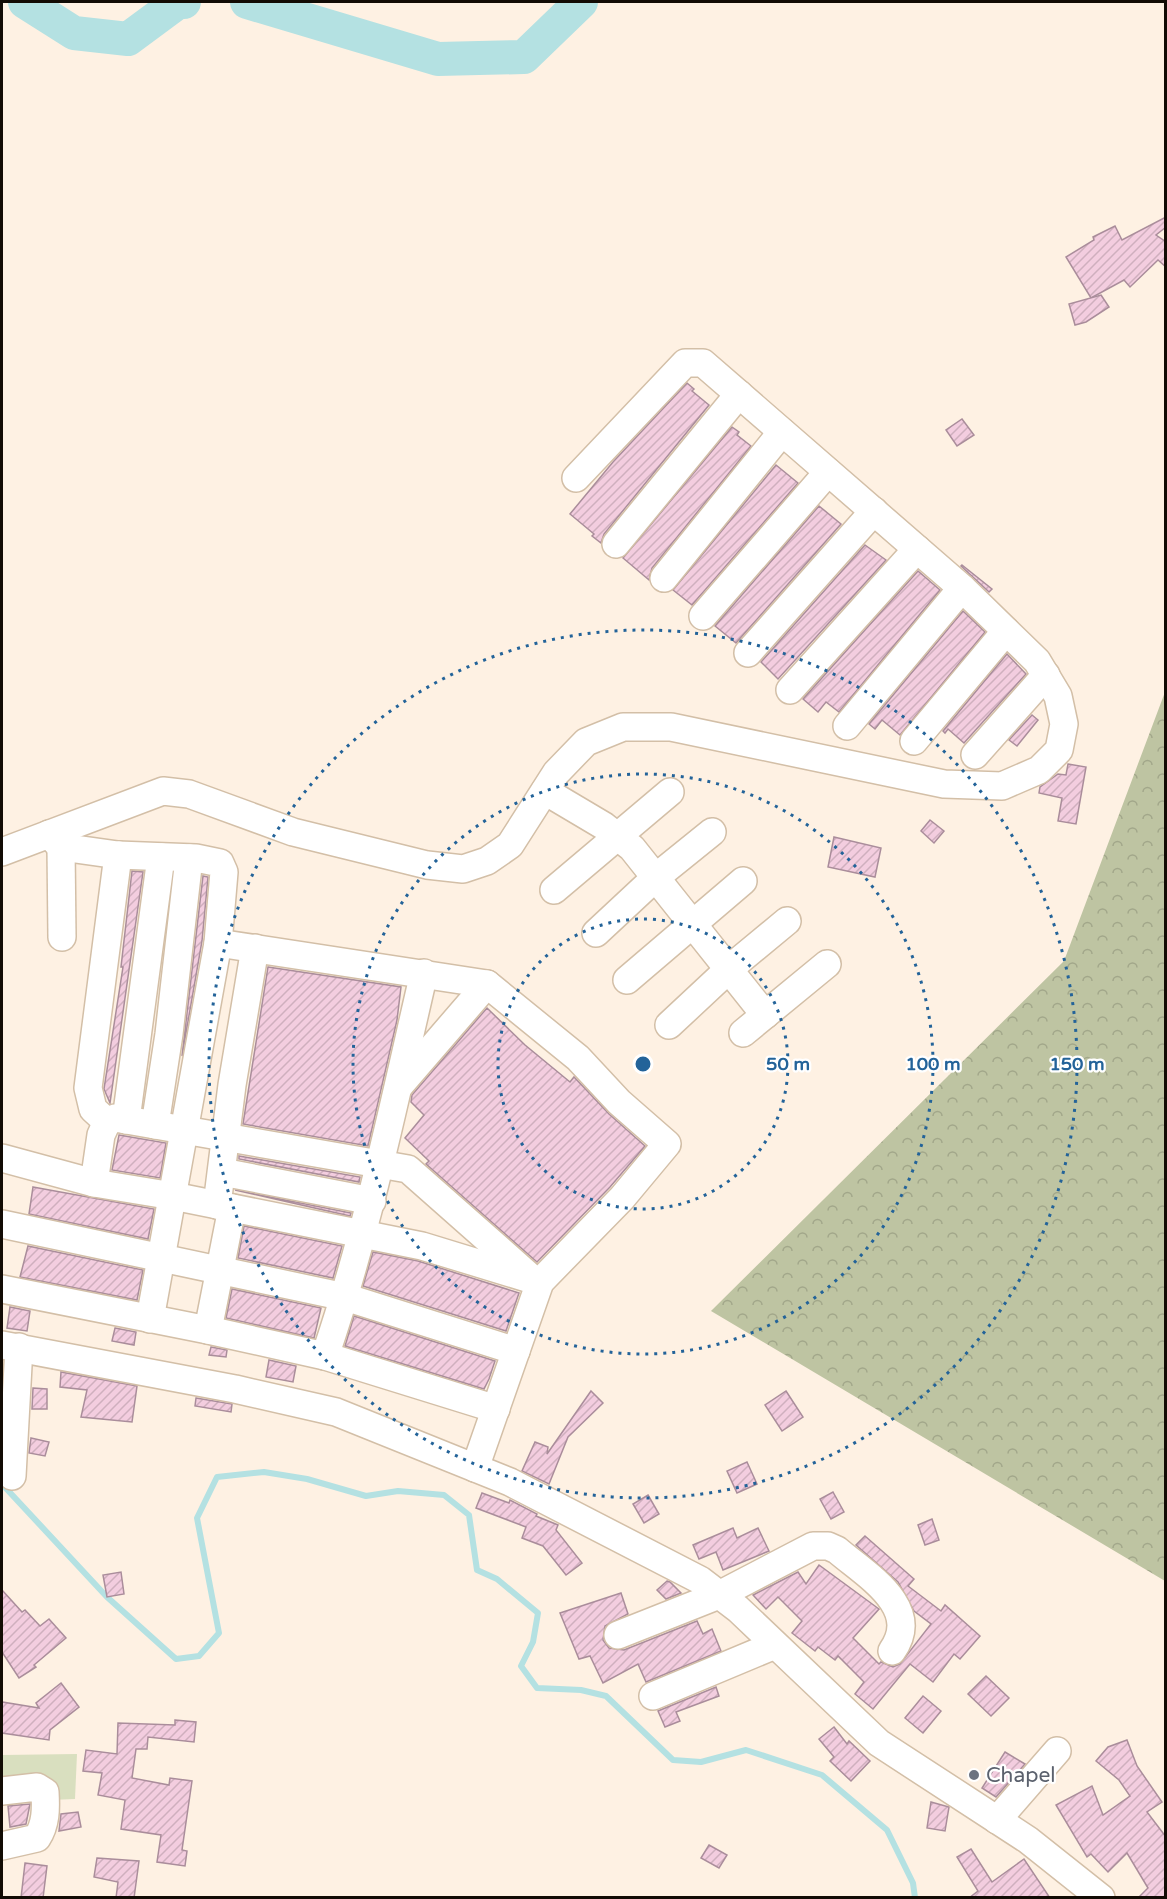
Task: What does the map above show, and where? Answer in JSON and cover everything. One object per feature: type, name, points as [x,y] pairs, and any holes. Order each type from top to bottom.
[{"type":"street","points":[[2,852],[55,841],[163,791],[189,794],[293,832],[427,865],[463,869],[487,861],[510,845],[556,773],[586,742],[623,727],[671,727],[944,784],[1002,786],[1039,770],[1059,750],[1064,724],[1058,696],[1037,661],[962,588],[703,363],[685,363],[576,478]]},
{"type":"street","points":[[616,544],[739,394]]},
{"type":"street","points":[[664,578],[782,432]]},
{"type":"street","points":[[703,616],[828,472]]},
{"type":"street","points":[[748,653],[874,511]]},
{"type":"street","points":[[790,690],[917,549]]},
{"type":"street","points":[[847,726],[962,588]]},
{"type":"street","points":[[914,741],[1006,631]]},
{"type":"street","points":[[975,755],[1046,675]]},
{"type":"street","points":[[544,791],[617,836],[632,848],[765,1015]]},
{"type":"street","points":[[554,890],[670,792]]},
{"type":"street","points":[[596,933],[655,878],[711,832]]},
{"type":"street","points":[[55,841],[118,855],[189,858],[220,863],[224,872],[218,943],[150,1319]]},
{"type":"street","points":[[55,841],[62,937]]},
{"type":"street","points":[[118,855],[88,1088],[93,1109],[117,1121],[185,1129],[226,1139],[408,1169],[537,1281]]},
{"type":"street","points":[[94,1183],[101,1135],[117,1121],[161,857]]},
{"type":"street","points":[[155,1125],[169,1034],[189,858]]},
{"type":"street","points":[[627,980],[743,881]]},
{"type":"street","points":[[669,1025],[729,969],[787,921]]},
{"type":"street","points":[[218,943],[488,984],[578,1058],[619,1102],[667,1144],[622,1198],[537,1281],[516,1351],[475,1468]]},
{"type":"street","points":[[208,1330],[219,1269],[224,1207],[222,1172],[226,1139],[255,948]]},
{"type":"street","points":[[743,1033],[827,964]]},
{"type":"street","points":[[325,1356],[364,1233],[382,1164],[424,973]]},
{"type":"street","points":[[397,1088],[488,984]]},
{"type":"street","points":[[2,1158],[94,1183],[173,1196],[422,1246],[537,1281]]},
{"type":"street","points":[[222,1172],[372,1201]]},
{"type":"street","points":[[2,1224],[345,1297],[516,1351]]},
{"type":"street","points":[[2,1289],[325,1356],[496,1409]]},
{"type":"street","points":[[12,1476],[10,1346],[292,1400],[336,1412],[510,1482],[700,1580],[775,1645],[879,1743],[1028,1840],[1101,1898]]},
{"type":"street","points":[[618,1635],[719,1595],[813,1546],[828,1546],[837,1550],[895,1601],[901,1629],[899,1640],[892,1651]]},
{"type":"street","points":[[652,1696],[775,1645]]},
{"type":"street","points":[[997,1820],[1057,1751]]},
{"type":"street","points":[[2,1791],[37,1786],[45,1792],[46,1812],[43,1829],[37,1838],[2,1846]]},
{"type":"green space","points":[[1165,692],[1166,1581],[711,1311],[1064,961]]},
{"type":"green space","points":[[77,1754],[75,1799],[2,1802],[2,1755]]},
{"type":"building","points":[[1166,217],[1166,227],[1156,235],[1166,242],[1166,267],[1158,260],[1130,287],[1124,280],[1091,298],[1066,257],[1094,240],[1093,237],[1115,226],[1122,240]]},
{"type":"building","points":[[1101,295],[1109,307],[1086,322],[1075,325],[1069,304]]},
{"type":"building","points":[[687,383],[694,389],[692,391],[709,405],[604,534],[601,543],[570,514],[613,462]]},
{"type":"building","points":[[962,419],[974,435],[957,446],[946,430]]},
{"type":"building","points":[[732,427],[739,432],[737,435],[751,446],[652,568],[649,580],[623,558]]},
{"type":"building","points":[[776,465],[798,483],[692,605],[673,590]]},
{"type":"building","points":[[819,506],[841,524],[736,643],[715,626]]},
{"type":"building","points":[[865,545],[886,560],[778,679],[761,662]]},
{"type":"building","points":[[962,565],[992,589],[989,592]]},
{"type":"building","points":[[918,571],[940,590],[839,712],[826,702],[818,712],[803,699]]},
{"type":"building","points":[[963,611],[985,632],[900,735],[882,720],[875,729],[869,724]]},
{"type":"building","points":[[1007,654],[1026,674],[964,743],[948,729],[945,733],[943,731]]},
{"type":"building","points":[[1032,715],[1038,720],[1017,746],[1009,740]]},
{"type":"building","points":[[1068,764],[1086,767],[1076,824],[1058,821],[1062,798],[1039,793],[1040,787],[1058,774],[1066,775]]},
{"type":"building","points":[[930,820],[944,831],[934,843],[921,831]]},
{"type":"building","points":[[834,837],[881,848],[875,877],[828,867]]},
{"type":"building","points":[[132,871],[143,872],[110,1103],[104,1089],[123,967],[121,967]]},
{"type":"building","points":[[203,876],[208,877],[202,941],[182,1056]]},
{"type":"building","points":[[268,967],[401,987],[397,1020],[368,1146],[243,1124]]},
{"type":"building","points":[[487,1008],[525,1045],[570,1082],[574,1077],[609,1114],[645,1146],[610,1187],[537,1262],[426,1164],[429,1161],[405,1138],[424,1115],[411,1102],[412,1095]]},
{"type":"building","points":[[119,1135],[166,1143],[160,1178],[112,1170]]},
{"type":"building","points":[[239,1156],[360,1177],[359,1182],[239,1159]]},
{"type":"building","points":[[33,1187],[154,1209],[148,1239],[29,1214]]},
{"type":"building","points":[[235,1190],[351,1213],[350,1216]]},
{"type":"building","points":[[244,1226],[342,1246],[333,1278],[238,1258]]},
{"type":"building","points":[[28,1246],[143,1270],[137,1300],[20,1277]]},
{"type":"building","points":[[373,1252],[418,1261],[519,1293],[506,1331],[363,1286]]},
{"type":"building","points":[[232,1289],[321,1308],[314,1338],[226,1318]]},
{"type":"building","points":[[10,1307],[30,1311],[27,1331],[7,1328]]},
{"type":"building","points":[[354,1316],[495,1361],[484,1389],[345,1346]]},
{"type":"building","points":[[115,1328],[136,1332],[134,1345],[112,1341]]},
{"type":"building","points":[[211,1347],[227,1350],[226,1357],[209,1355]]},
{"type":"building","points":[[269,1360],[296,1366],[293,1382],[266,1377]]},
{"type":"building","points":[[61,1372],[137,1386],[132,1422],[81,1417],[87,1390],[60,1387]]},
{"type":"building","points":[[33,1388],[47,1389],[47,1409],[32,1409]]},
{"type":"building","points":[[591,1391],[603,1403],[568,1437],[549,1484],[522,1471],[535,1442],[548,1447],[547,1454]]},
{"type":"building","points":[[786,1391],[803,1417],[782,1431],[765,1405]]},
{"type":"building","points":[[196,1398],[232,1404],[231,1412],[195,1406]]},
{"type":"building","points":[[31,1438],[49,1442],[45,1456],[29,1453]]},
{"type":"building","points":[[747,1462],[757,1484],[737,1493],[727,1471]]},
{"type":"building","points":[[833,1492],[844,1512],[831,1519],[820,1499]]},
{"type":"building","points":[[482,1493],[509,1503],[510,1500],[537,1514],[536,1516],[558,1525],[556,1530],[582,1563],[566,1575],[543,1546],[522,1538],[526,1527],[476,1508]]},
{"type":"building","points":[[648,1495],[659,1514],[644,1523],[633,1504]]},
{"type":"building","points":[[932,1519],[939,1540],[925,1545],[918,1525]]},
{"type":"building","points":[[733,1528],[737,1538],[758,1528],[769,1551],[723,1570],[716,1552],[699,1559],[693,1545]]},
{"type":"building","points":[[865,1536],[914,1579],[908,1586],[941,1611],[945,1605],[980,1636],[960,1659],[954,1654],[933,1682],[910,1664],[873,1709],[855,1694],[864,1682],[838,1656],[835,1660],[818,1647],[815,1651],[792,1633],[802,1621],[778,1597],[766,1609],[753,1595],[798,1572],[806,1584],[819,1565],[879,1609],[853,1638],[879,1664],[881,1662],[893,1667],[900,1664],[931,1624],[914,1611],[898,1582],[856,1545]]},
{"type":"building","points":[[121,1572],[124,1594],[107,1597],[103,1575]]},
{"type":"building","points":[[667,1581],[681,1593],[666,1599],[657,1590]]},
{"type":"building","points":[[2,1590],[22,1612],[25,1610],[40,1626],[49,1619],[66,1638],[34,1665],[36,1667],[19,1678],[2,1652]]},
{"type":"building","points":[[621,1593],[628,1614],[605,1626],[603,1640],[609,1648],[624,1650],[697,1621],[703,1634],[712,1629],[721,1651],[646,1682],[638,1664],[603,1683],[590,1656],[579,1659],[560,1613]]},
{"type":"building","points":[[986,1676],[1009,1698],[991,1716],[968,1694]]},
{"type":"building","points":[[61,1683],[79,1707],[50,1730],[49,1740],[2,1733],[2,1702],[39,1708],[36,1703]]},
{"type":"building","points":[[716,1687],[719,1696],[676,1712],[680,1721],[665,1727],[658,1711]]},
{"type":"building","points":[[923,1696],[941,1711],[923,1733],[905,1718]]},
{"type":"building","points":[[175,1720],[196,1722],[194,1742],[148,1737],[147,1749],[136,1749],[132,1778],[169,1785],[170,1778],[192,1781],[182,1850],[187,1851],[185,1866],[157,1862],[161,1835],[121,1829],[125,1800],[98,1795],[102,1773],[83,1771],[86,1750],[117,1754],[118,1723],[175,1725]]},
{"type":"building","points":[[834,1727],[847,1744],[849,1741],[870,1761],[851,1781],[830,1761],[834,1757],[819,1739]]},
{"type":"building","points":[[1127,1740],[1137,1766],[1162,1802],[1147,1812],[1166,1837],[1166,1898],[1138,1898],[1148,1888],[1127,1853],[1108,1872],[1091,1854],[1087,1857],[1056,1805],[1092,1786],[1103,1815],[1130,1796],[1119,1780],[1096,1761],[1108,1747]]},
{"type":"building","points":[[1005,1752],[1025,1764],[996,1797],[982,1788]]},
{"type":"building","points":[[931,1802],[949,1807],[945,1831],[927,1828]]},
{"type":"building","points":[[30,1804],[26,1824],[10,1827],[8,1806]]},
{"type":"building","points":[[78,1812],[81,1827],[59,1831],[61,1814]]},
{"type":"building","points":[[709,1845],[727,1855],[719,1868],[701,1858]]},
{"type":"building","points":[[971,1849],[992,1882],[1024,1859],[1050,1898],[969,1898],[978,1891],[957,1857]]},
{"type":"building","points":[[97,1858],[139,1861],[134,1898],[116,1898],[118,1882],[94,1877]]},
{"type":"building","points":[[25,1863],[47,1866],[43,1898],[21,1898]]},
{"type":"waterway","points":[[25,2],[74,33],[128,39],[178,2],[184,2]]},
{"type":"waterway","points":[[247,2],[438,59],[524,57],[581,2]]},
{"type":"waterway","points":[[2,1484],[107,1597],[176,1659],[199,1656],[219,1633],[197,1518],[217,1477],[264,1472],[307,1479],[366,1496],[398,1491],[444,1495],[469,1515],[477,1570],[497,1579],[538,1613],[533,1642],[521,1666],[537,1688],[581,1690],[606,1696],[673,1760],[701,1762],[746,1750],[822,1775],[887,1830],[913,1883],[915,1898]]},
{"type":"place","name":"Chapel","points":[[974,1775]]}]
